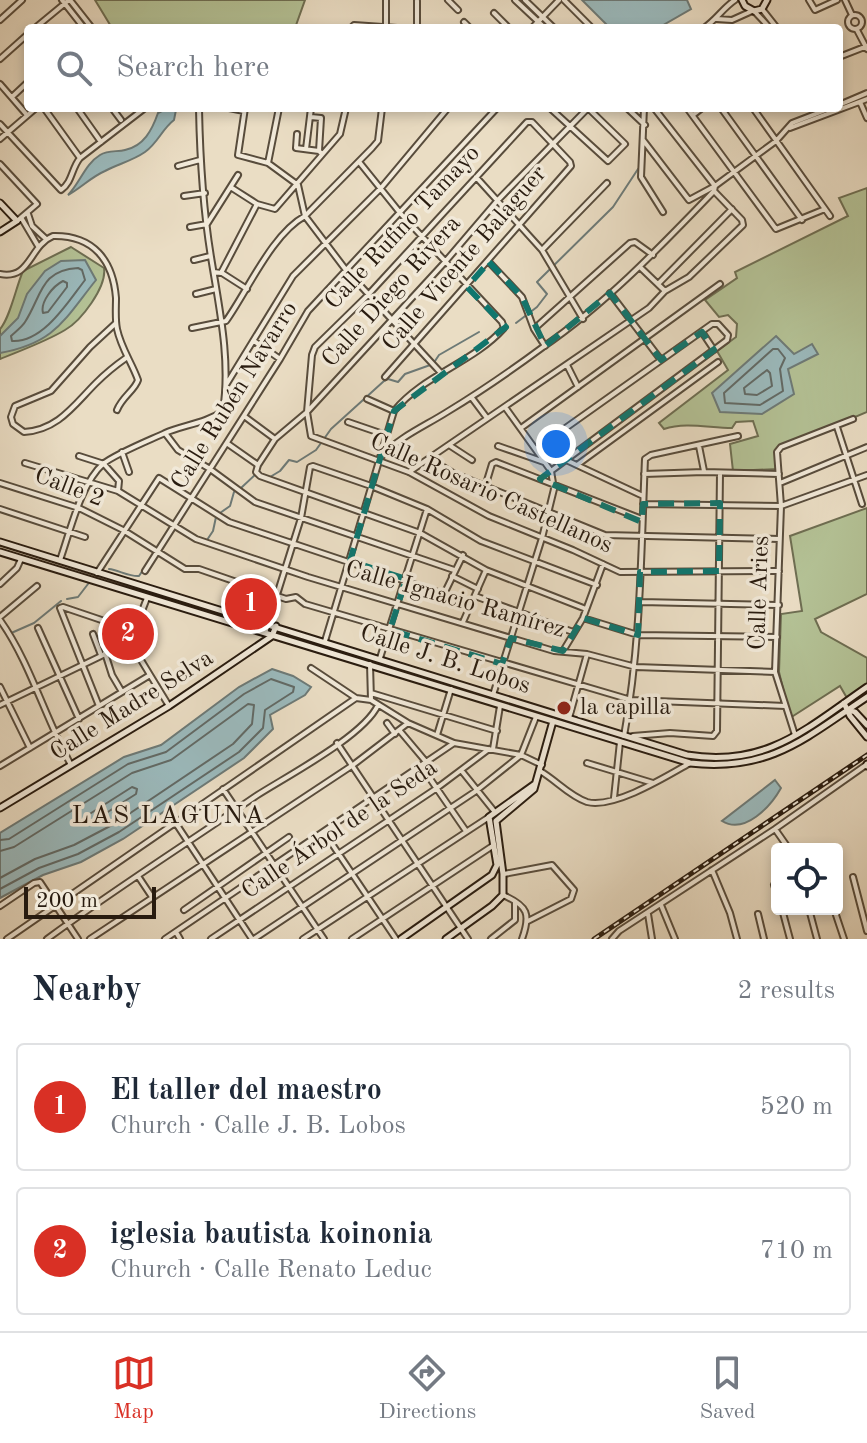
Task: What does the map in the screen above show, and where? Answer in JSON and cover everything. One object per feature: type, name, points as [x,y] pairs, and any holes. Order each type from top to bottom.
[{"type":"main road","points":[[742,0],[745,6],[756,10],[767,0]]},
{"type":"main road","points":[[0,203],[19,220],[0,232]]},
{"type":"main road","name":"Calle J. B. Lobos","points":[[0,542],[569,718],[690,763],[730,765],[772,756],[867,697]]},
{"type":"main road","name":"Calle J. B. Lobos","points":[[0,552],[536,717],[687,755],[709,758],[753,755],[795,735],[867,687]]},
{"type":"main road","points":[[272,636],[276,626]]},
{"type":"main road","name":"Calle Madre Selva","points":[[0,808],[169,706],[272,636]]},
{"type":"main road","points":[[844,703],[867,737]]},
{"type":"main road","points":[[848,709],[856,712],[867,725]]},
{"type":"main road","points":[[446,939],[503,895],[496,821],[534,789],[555,714]]},
{"type":"main road","points":[[399,939],[492,875],[497,865],[489,817],[535,783]]},
{"type":"street","points":[[0,20],[22,0]]},
{"type":"street","points":[[386,0],[386,24]]},
{"type":"street","points":[[448,0],[458,10]]},
{"type":"street","points":[[515,0],[548,24]]},
{"type":"street","points":[[525,0],[543,24]]},
{"type":"street","points":[[536,24],[562,0],[588,24]]},
{"type":"street","points":[[710,24],[717,19],[722,9],[735,0]]},
{"type":"street","points":[[809,0],[815,10],[837,0]]},
{"type":"street","points":[[845,0],[852,15]]},
{"type":"street","points":[[40,24],[66,1]]},
{"type":"street","points":[[66,1],[81,24]]},
{"type":"street","points":[[66,1],[88,24]]},
{"type":"street","points":[[417,1],[417,24]]},
{"type":"street","points":[[717,19],[732,20],[756,10]]},
{"type":"street","points":[[756,10],[767,24]]},
{"type":"street","points":[[756,10],[772,24]]},
{"type":"street","points":[[494,13],[505,24]]},
{"type":"street","points":[[852,15],[847,24],[857,29]]},
{"type":"street","points":[[852,15],[862,19],[857,29]]},
{"type":"street","points":[[843,56],[867,47],[857,29]]},
{"type":"street","points":[[0,59],[24,38]]},
{"type":"street","points":[[0,84],[24,112]]},
{"type":"street","points":[[11,97],[24,86]]},
{"type":"street","points":[[843,104],[867,96]]},
{"type":"street","points":[[843,105],[858,99]]},
{"type":"street","points":[[858,99],[867,118]]},
{"type":"street","points":[[24,112],[27,115]]},
{"type":"street","points":[[0,139],[31,112]]},
{"type":"street","points":[[47,112],[80,158]]},
{"type":"street","points":[[80,112],[101,142]]},
{"type":"street","points":[[115,112],[121,120]]},
{"type":"street","points":[[0,124],[59,190],[63,190],[70,181],[73,166],[80,158],[140,112]]},
{"type":"street","points":[[60,560],[88,483],[104,464],[122,452],[223,411],[226,385],[200,160],[199,112]]},
{"type":"street","points":[[244,112],[238,155],[268,163],[298,185],[305,216],[346,270],[441,373]]},
{"type":"street","points":[[268,163],[278,112]]},
{"type":"street","points":[[306,149],[311,112]]},
{"type":"street","points":[[232,188],[257,204],[275,209],[298,185],[320,152],[340,134],[345,112]]},
{"type":"street","points":[[192,328],[221,323],[229,317],[271,251],[295,223],[360,163],[378,141],[382,112]]},
{"type":"street","points":[[226,385],[293,276],[381,188],[445,112]]},
{"type":"street","name":"Calle Rubén Navarro","points":[[145,571],[308,311],[493,112]]},
{"type":"street","points":[[554,112],[608,161],[625,144],[592,112]]},
{"type":"street","name":"Calle Diego Rivera","points":[[258,465],[275,439],[307,412],[497,201],[584,112]]},
{"type":"street","points":[[631,112],[645,125]]},
{"type":"street","points":[[644,112],[642,180],[663,212]]},
{"type":"street","points":[[409,472],[630,322],[665,291],[689,277],[743,223],[657,112]]},
{"type":"street","points":[[690,112],[776,229],[825,209]]},
{"type":"street","points":[[693,115],[697,112]]},
{"type":"street","points":[[724,112],[802,220]]},
{"type":"street","points":[[756,112],[830,216]]},
{"type":"street","points":[[380,460],[395,442],[412,435],[472,397],[583,319],[641,268],[714,188],[776,141],[784,130],[824,112]]},
{"type":"street","points":[[311,117],[321,118],[320,152]]},
{"type":"street","name":"Calle Rufino Tamayo","points":[[307,412],[313,350],[530,121],[553,143]]},
{"type":"street","points":[[297,134],[295,147],[320,152]]},
{"type":"street","points":[[643,140],[689,200],[714,188]]},
{"type":"street","name":"Calle Vicente Balaguer","points":[[385,377],[571,165],[553,143]]},
{"type":"street","points":[[178,166],[200,160]]},
{"type":"street","points":[[325,641],[394,411],[407,396],[488,342],[502,330],[503,325],[401,214],[360,163]]},
{"type":"street","points":[[0,164],[37,204],[19,220],[46,239]]},
{"type":"street","points":[[190,227],[207,224],[238,175]]},
{"type":"street","points":[[476,177],[542,250],[583,319]]},
{"type":"street","points":[[542,250],[607,183]]},
{"type":"street","points":[[184,196],[205,193]]},
{"type":"street","points":[[221,273],[257,204]]},
{"type":"street","points":[[658,284],[732,209]]},
{"type":"street","points":[[28,214],[38,246]]},
{"type":"street","points":[[0,274],[11,276],[26,268],[38,246],[53,236],[90,243],[98,250],[111,270],[116,297],[116,323],[126,358],[138,377],[138,384],[121,399],[117,410]]},
{"type":"street","points":[[534,329],[632,242],[653,255]]},
{"type":"street","points":[[194,260],[210,256]]},
{"type":"street","points":[[489,262],[522,297],[534,329],[545,346]]},
{"type":"street","points":[[641,268],[665,291]]},
{"type":"street","points":[[214,272],[247,289]]},
{"type":"street","points":[[521,428],[720,284]]},
{"type":"street","points":[[196,294],[216,289]]},
{"type":"street","points":[[610,293],[661,360]]},
{"type":"street","points":[[116,323],[51,391],[15,406],[11,417],[13,424],[24,432],[49,427],[72,410],[94,384],[126,358]]},
{"type":"street","points":[[536,449],[715,323],[728,335],[727,340],[714,350],[551,471]]},
{"type":"street","points":[[702,332],[714,350]]},
{"type":"street","points":[[254,341],[280,359]]},
{"type":"street","points":[[577,465],[718,362]]},
{"type":"street","points":[[567,365],[578,387]]},
{"type":"street","points":[[472,397],[487,418]]},
{"type":"street","points":[[367,399],[394,411]]},
{"type":"street","points":[[493,695],[535,564],[553,485],[551,471],[505,407]]},
{"type":"street","name":"Calle Rosario Castellanos","points":[[307,412],[311,436],[409,472],[489,516],[620,572],[779,571]]},
{"type":"street","points":[[244,416],[275,439]]},
{"type":"street","points":[[853,419],[837,427],[862,504]]},
{"type":"street","points":[[348,422],[386,435]]},
{"type":"street","name":"Calle Aries","points":[[795,735],[775,672],[781,506],[778,449],[837,427]]},
{"type":"street","points":[[165,433],[178,450],[210,469],[246,497],[454,570]]},
{"type":"street","points":[[614,798],[636,667],[647,457],[738,436]]},
{"type":"street","points":[[227,443],[258,465],[256,472],[260,476],[420,533],[486,570],[586,609]]},
{"type":"street","points":[[449,445],[472,460]]},
{"type":"street","points":[[498,446],[546,463]]},
{"type":"street","points":[[699,446],[704,472]]},
{"type":"street","points":[[780,483],[867,447]]},
{"type":"street","points":[[122,452],[129,472]]},
{"type":"street","points":[[79,456],[104,464],[119,481],[118,491]]},
{"type":"street","points":[[429,458],[445,469],[485,487],[605,535],[779,539]]},
{"type":"street","points":[[566,460],[643,496]]},
{"type":"street","points":[[485,487],[492,464],[496,462],[642,519]]},
{"type":"street","name":"Calle Ignacio Ramírez","points":[[25,463],[118,491],[196,539],[511,638],[636,667],[775,672]]},
{"type":"street","points":[[265,633],[301,518],[312,466],[427,509],[481,541],[597,585]]},
{"type":"street","points":[[624,738],[670,733],[713,736],[717,731],[720,473]]},
{"type":"street","points":[[644,474],[779,474]]},
{"type":"street","points":[[643,504],[781,506],[867,475]]},
{"type":"street","points":[[97,573],[158,479],[229,522],[450,596]]},
{"type":"street","name":"Calle 2","points":[[0,483],[79,508],[123,530],[185,569],[199,569],[286,599],[296,597],[305,604],[502,664],[631,700],[785,706]]},
{"type":"street","points":[[0,509],[85,537]]},
{"type":"street","points":[[380,658],[427,509]]},
{"type":"street","points":[[445,592],[463,555]]},
{"type":"street","points":[[0,584],[17,568],[21,559]]},
{"type":"street","points":[[563,651],[583,618],[603,564]]},
{"type":"street","points":[[462,623],[486,570]]},
{"type":"street","points":[[452,576],[478,589]]},
{"type":"street","points":[[37,586],[0,618],[71,765]]},
{"type":"street","points":[[475,596],[573,632]]},
{"type":"street","points":[[0,705],[130,642],[147,598]]},
{"type":"street","points":[[641,602],[779,605]]},
{"type":"street","points":[[99,706],[60,608],[134,631]]},
{"type":"street","points":[[583,618],[638,635],[777,637]]},
{"type":"street","points":[[38,628],[79,719]]},
{"type":"street","points":[[93,634],[122,692]]},
{"type":"street","points":[[130,642],[169,706]]},
{"type":"street","points":[[569,718],[587,654]]},
{"type":"street","points":[[370,664],[371,700]]},
{"type":"street","points":[[311,668],[356,698],[371,700],[408,723],[454,743],[521,755],[585,801],[596,803],[614,798],[653,783],[690,763]]},
{"type":"street","points":[[0,764],[150,675]]},
{"type":"street","points":[[0,687],[30,748]]},
{"type":"street","points":[[437,735],[451,689]]},
{"type":"street","points":[[371,693],[497,731]]},
{"type":"street","points":[[0,931],[6,939],[356,698]]},
{"type":"street","points":[[47,939],[369,721],[378,705]]},
{"type":"street","points":[[491,749],[500,706]]},
{"type":"street","points":[[175,822],[253,939],[476,791],[521,755],[536,717]]},
{"type":"street","points":[[387,723],[427,763]]},
{"type":"street","points":[[90,939],[353,765],[408,723]]},
{"type":"street","points":[[337,743],[468,939]]},
{"type":"street","points":[[165,939],[454,743]]},
{"type":"street","name":"Calle Árbol de la Seda","points":[[211,939],[491,749]]},
{"type":"street","points":[[587,763],[653,783]]},
{"type":"street","points":[[612,939],[619,931],[867,765]]},
{"type":"street","points":[[421,766],[466,831]]},
{"type":"street","points":[[461,770],[494,811]]},
{"type":"street","points":[[223,789],[324,939]]},
{"type":"street","points":[[303,939],[489,817]]},
{"type":"street","points":[[775,829],[785,843]]},
{"type":"street","points":[[324,832],[382,919],[399,939]]},
{"type":"street","points":[[184,910],[289,837]]},
{"type":"street","points":[[352,939],[494,845]]},
{"type":"street","points":[[503,874],[552,865],[574,890],[571,899],[528,921]]},
{"type":"street","points":[[712,870],[737,939]]},
{"type":"street","points":[[138,876],[152,897]]},
{"type":"street","points":[[853,877],[867,931]]},
{"type":"street","points":[[0,906],[38,882],[78,939]]},
{"type":"street","points":[[503,895],[526,911],[528,921],[522,939]]},
{"type":"street","points":[[491,939],[515,920],[515,901]]},
{"type":"street","points":[[661,905],[675,939]]},
{"type":"street","points":[[648,914],[652,939]]},
{"type":"street","points":[[758,914],[764,939]]},
{"type":"street","points":[[784,915],[790,939]]},
{"type":"street","points":[[811,915],[817,939]]},
{"type":"street","points":[[836,915],[844,939]]},
{"type":"street","points":[[176,932],[180,939]]},
{"type":"highlighted area","points":[[489,262],[522,297],[545,346],[610,293],[661,360],[702,332],[714,350],[540,479],[642,522],[643,504],[720,503],[719,571],[640,572],[638,635],[583,618],[563,651],[511,638],[502,664],[390,630],[406,579],[350,561],[394,411],[506,327],[467,287]]},
{"type":"green space","points":[[95,0],[305,0],[296,24],[110,24]]},
{"type":"green space","points":[[867,188],[867,412],[777,450],[778,469],[733,471],[730,444],[758,436],[753,421],[736,422],[732,428],[689,426],[664,429],[659,423],[728,370],[717,351],[736,337],[737,324],[728,315],[719,317],[705,300],[737,278],[735,272],[848,216],[839,198]]},
{"type":"green space","points":[[71,247],[104,268],[104,276],[92,303],[65,330],[0,359],[0,329],[23,271]]},
{"type":"green space","points":[[867,508],[867,594],[815,619],[821,632],[867,658],[867,684],[847,698],[840,686],[790,718],[779,672],[781,614],[802,611],[790,536]]},
{"type":"water","points":[[582,0],[687,0],[691,9],[665,24],[606,24]]},
{"type":"water","points":[[176,112],[174,120],[149,148],[135,158],[100,173],[68,195],[86,168],[100,155],[132,148],[142,141],[158,113]]},
{"type":"water","points":[[85,260],[96,280],[57,328],[34,343],[0,353],[0,336],[18,318],[27,294],[45,271],[61,261]]},
{"type":"water","points":[[776,336],[794,354],[812,344],[818,354],[788,369],[794,394],[762,414],[720,412],[712,393]]},
{"type":"water","points":[[272,669],[293,676],[311,687],[305,695],[270,715],[273,729],[244,758],[123,839],[81,862],[43,875],[0,898],[0,833],[124,757],[161,745],[239,687]]},
{"type":"water","points":[[775,780],[781,788],[764,810],[740,824],[722,821]]},
{"type":"waterway","points":[[516,323],[537,307],[547,294],[537,282],[613,207],[638,169]]},
{"type":"waterway","points":[[270,477],[289,460],[297,462],[316,450],[331,429],[384,381],[398,382],[405,374],[433,364],[439,355],[479,332],[439,355]]},
{"type":"waterway","points":[[674,382],[718,350]]},
{"type":"waterway","points":[[241,488],[256,474]]},
{"type":"waterway","points":[[220,513],[230,506],[234,492]]},
{"type":"waterway","points":[[207,540],[216,517]]},
{"type":"waterway","points":[[109,569],[135,576],[143,570]]},
{"type":"waterway","points":[[67,599],[78,597],[88,584]]},
{"type":"waterway","points":[[9,634],[34,623],[61,601]]},
{"type":"railway","points":[[594,939],[867,755]]},
{"type":"place","name":"El taller del maestro","points":[[251,604]]},
{"type":"place","name":"iglesia bautista koinonia","points":[[128,634]]},
{"type":"place","name":"la capilla","points":[[564,708]]},
{"type":"district","name":"LAS LAGUNA","points":[[169,816]]}]
